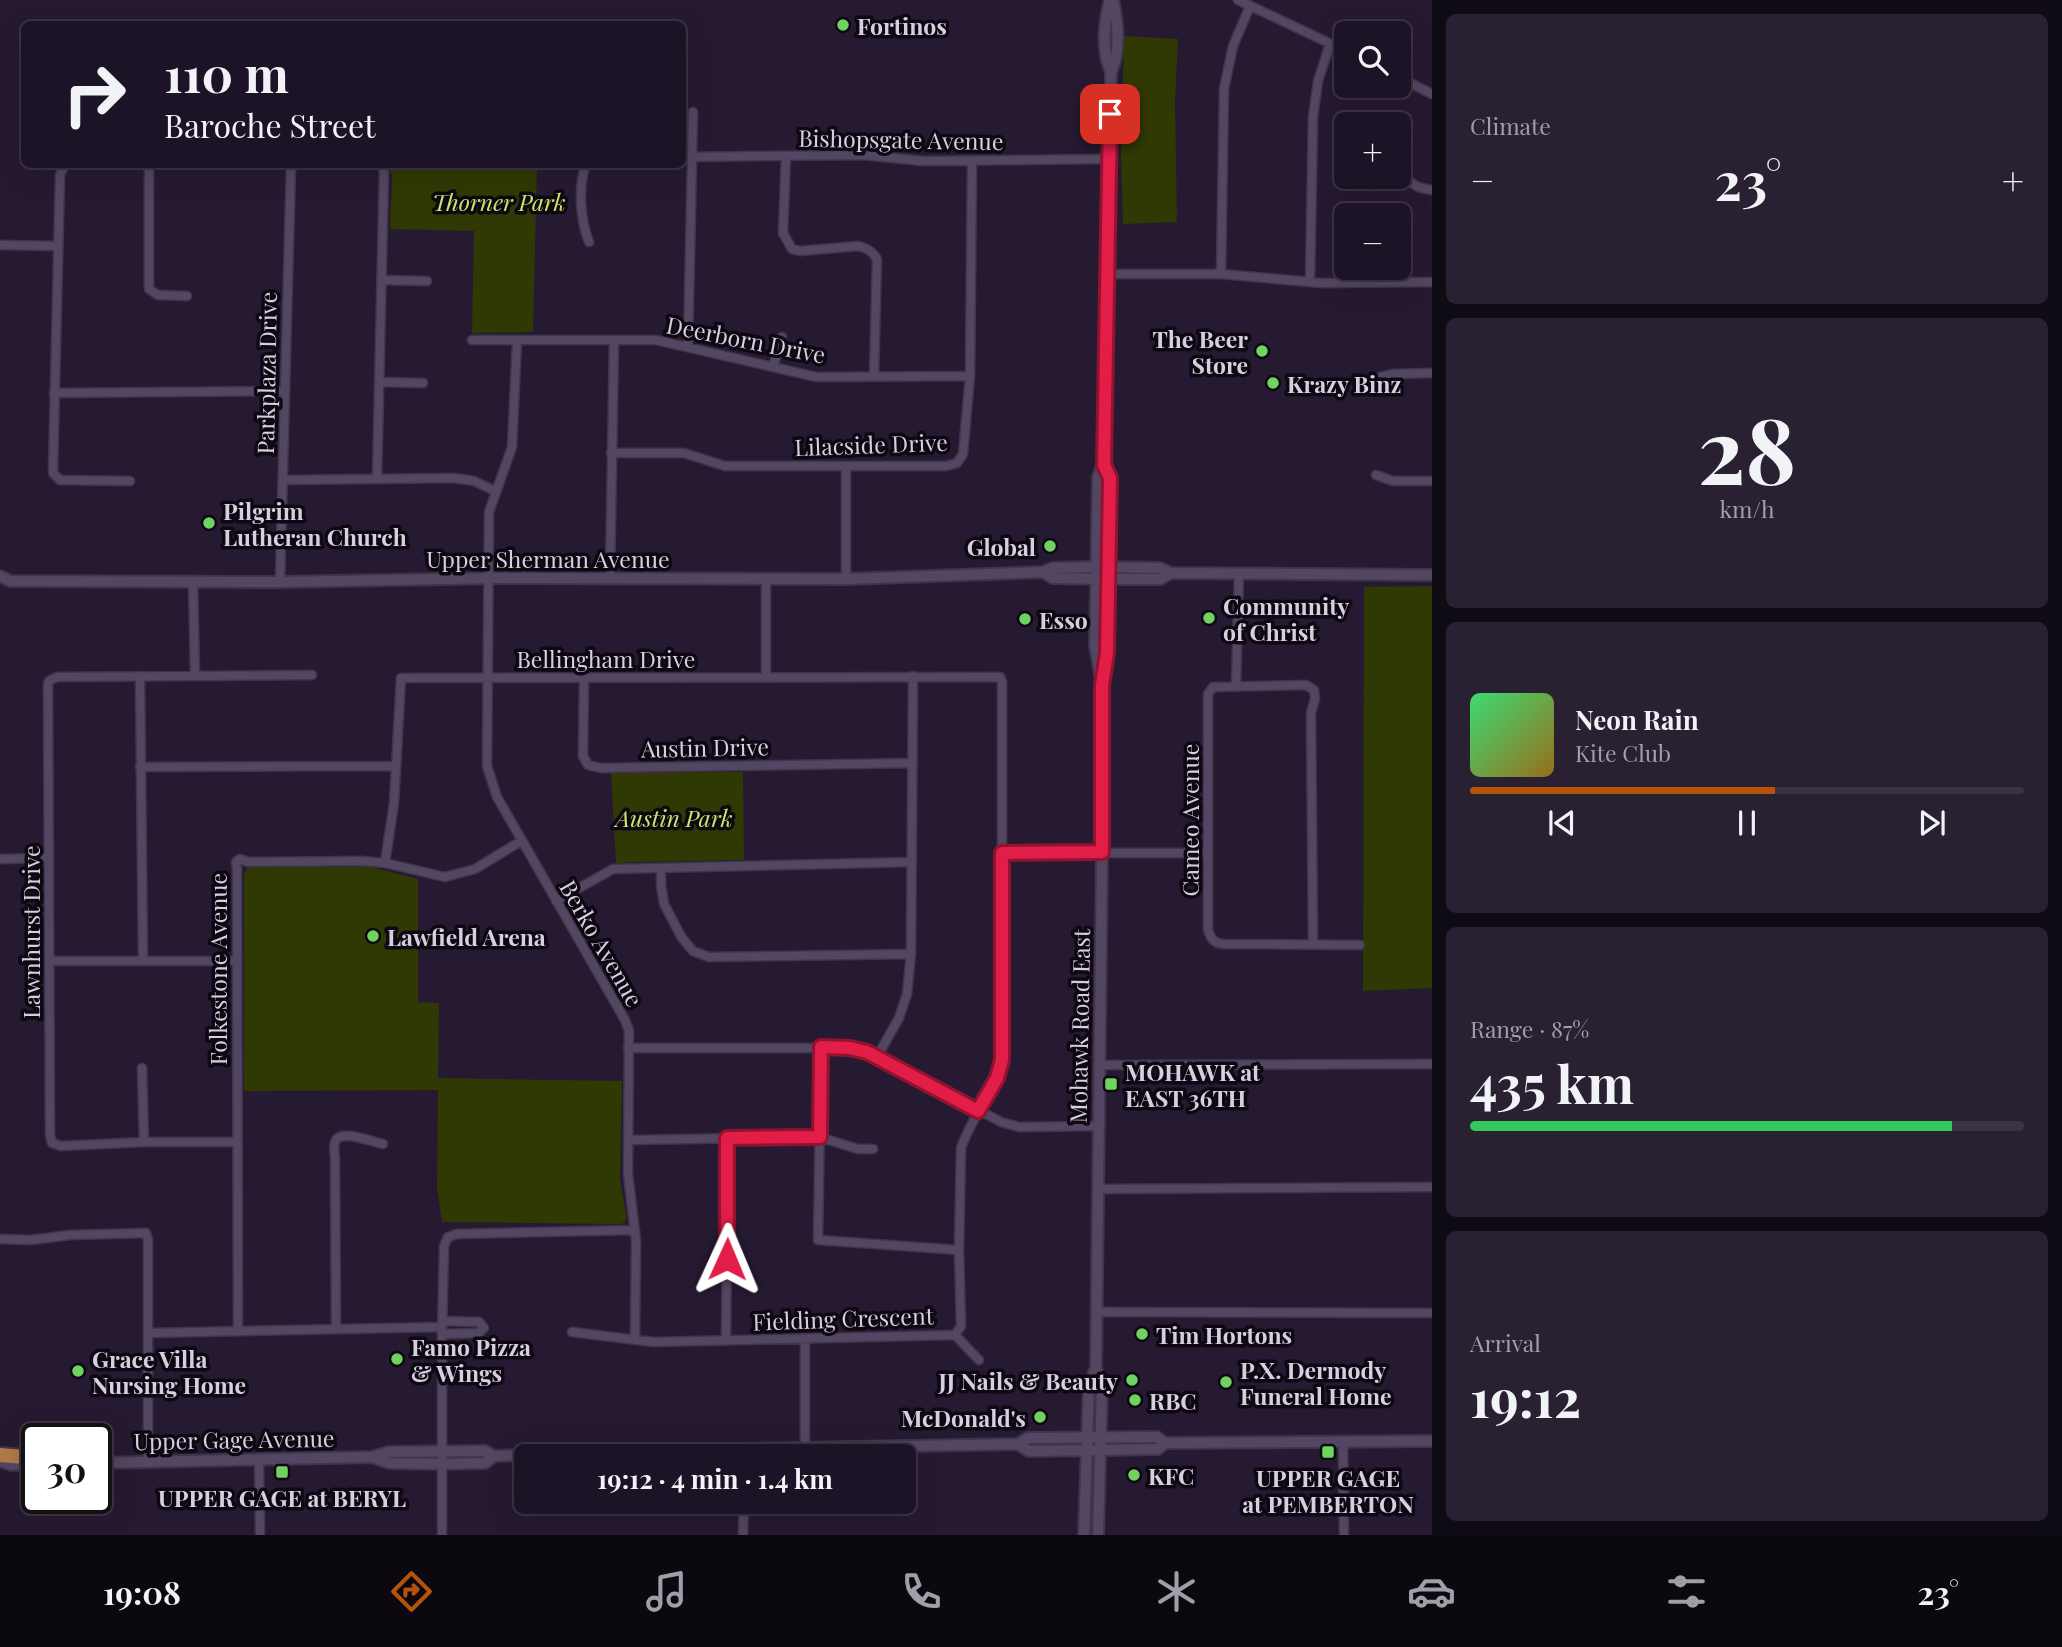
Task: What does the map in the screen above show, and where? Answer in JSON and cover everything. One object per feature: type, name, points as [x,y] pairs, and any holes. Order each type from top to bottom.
[{"type":"highway","points":[[0,1455],[21,1457]]},
{"type":"main road","name":"Mohawk Road East","points":[[1102,685],[1095,646],[1096,567],[1098,477],[1104,465],[1111,72],[1117,60],[1116,14],[1111,0]]},
{"type":"main road","name":"Mohawk Road East","points":[[1098,1535],[1102,1386],[1096,1368],[1102,685],[1107,653],[1110,478],[1104,465]]},
{"type":"main road","name":"Upper Sherman Avenue","points":[[3,581],[846,579],[1043,572],[1053,568],[1096,567],[1108,573]]},
{"type":"main road","name":"Upper Sherman Avenue","points":[[1043,572],[1053,578],[1096,579],[1108,573],[1160,568],[1171,573],[1432,575]]},
{"type":"main road","name":"Mohawk Road East","points":[[1084,1535],[1089,1384],[1096,1368]]},
{"type":"main road","name":"Upper Gage Avenue","points":[[916,1446],[1018,1444],[1028,1438],[1088,1437],[1157,1437],[1165,1443],[1432,1441]]},
{"type":"main road","name":"Upper Gage Avenue","points":[[1018,1444],[1030,1451],[1158,1449],[1165,1443]]},
{"type":"main road","name":"Upper Gage Avenue","points":[[112,1463],[372,1457],[388,1452],[442,1451],[485,1451],[494,1457]]},
{"type":"main road","name":"Upper Gage Avenue","points":[[372,1457],[389,1463],[442,1464],[485,1463],[494,1457],[514,1457]]},
{"type":"main road","points":[[0,1461],[12,1465]]},
{"type":"main road","points":[[0,1471],[21,1464]]},
{"type":"street","points":[[1238,0],[1334,46]]},
{"type":"street","points":[[1221,274],[1224,89],[1233,46],[1250,6]]},
{"type":"street","points":[[1310,282],[1313,117],[1316,87],[1330,44]]},
{"type":"street","points":[[1411,84],[1432,94]]},
{"type":"street","points":[[688,347],[693,112]]},
{"type":"street","name":"Bishopsgate Avenue","points":[[686,157],[863,155],[923,161],[1110,159]]},
{"type":"street","points":[[786,156],[783,233],[792,249],[800,251],[858,246],[865,247],[877,260],[874,376]]},
{"type":"street","name":"Lilacside Drive","points":[[611,453],[684,453],[725,466],[946,466],[957,463],[963,454],[970,376],[972,161]]},
{"type":"street","points":[[63,168],[60,175],[57,246],[52,467],[55,477],[60,480],[130,481]]},
{"type":"street","points":[[149,168],[149,289],[158,295],[187,296]]},
{"type":"street","name":"Parkplaza Drive","points":[[280,582],[290,168]]},
{"type":"street","points":[[377,479],[382,168]]},
{"type":"street","points":[[584,168],[582,216],[589,242]]},
{"type":"street","points":[[1411,182],[1432,190]]},
{"type":"street","points":[[0,245],[57,246]]},
{"type":"street","points":[[1108,274],[1221,274],[1310,282],[1432,282]]},
{"type":"street","points":[[381,280],[427,281]]},
{"type":"street","points":[[773,367],[782,337]]},
{"type":"street","points":[[610,579],[614,340]]},
{"type":"street","name":"Deerborn Drive","points":[[472,341],[656,340],[816,377],[970,376]]},
{"type":"street","name":"Berko Avenue","points":[[517,341],[512,447],[489,512],[487,766],[497,797],[629,1031],[628,1179],[635,1230],[635,1340]]},
{"type":"street","points":[[1377,378],[1392,373],[1432,373]]},
{"type":"street","points":[[379,382],[423,383]]},
{"type":"street","points":[[54,393],[284,390]]},
{"type":"street","points":[[846,467],[846,579]]},
{"type":"street","points":[[1376,475],[1392,481],[1432,481]]},
{"type":"street","points":[[283,480],[454,478],[474,481],[495,491]]},
{"type":"street","points":[[1239,574],[1236,686],[1306,685],[1314,690],[1315,699],[1311,713],[1313,944]]},
{"type":"street","points":[[766,579],[766,677]]},
{"type":"street","points":[[193,581],[195,676]]},
{"type":"street","points":[[140,676],[143,960]]},
{"type":"street","name":"Lawnhurst Drive","points":[[237,1142],[144,1142],[61,1146],[52,1143],[49,681],[58,677],[312,676]]},
{"type":"street","points":[[877,1057],[899,1018],[907,994],[911,954],[913,676]]},
{"type":"street","name":"Bellingham Drive","points":[[385,863],[394,803],[401,678],[996,676]]},
{"type":"street","name":"Fielding Crescent","points":[[955,1335],[961,1326],[961,1148],[997,1078],[1002,1060],[1002,682],[1000,677],[996,676]]},
{"type":"street","name":"Austin Drive","points":[[584,678],[583,756],[588,765],[601,768],[912,762]]},
{"type":"street","name":"Cameo Avenue","points":[[1236,686],[1213,687],[1208,694],[1207,853],[1210,938],[1216,943],[1360,945]]},
{"type":"street","points":[[140,767],[396,766]]},
{"type":"street","name":"Folkestone Avenue","points":[[237,1332],[236,862],[240,859],[248,862],[361,861],[385,863],[445,877],[475,869],[521,841]]},
{"type":"street","points":[[1002,853],[1207,853]]},
{"type":"street","points":[[0,859],[49,858]]},
{"type":"street","points":[[556,901],[613,869],[912,862]]},
{"type":"street","points":[[661,867],[664,904],[682,938],[693,951],[709,957],[911,954]]},
{"type":"street","points":[[50,961],[237,961]]},
{"type":"street","points":[[821,1047],[818,1240],[959,1250]]},
{"type":"street","points":[[628,1048],[850,1048],[867,1052],[1001,1122],[1019,1127],[1099,1126]]},
{"type":"street","points":[[1100,1065],[1432,1064]]},
{"type":"street","points":[[142,1068],[144,1142]]},
{"type":"street","points":[[335,1329],[334,1144],[337,1138],[344,1135],[383,1144]]},
{"type":"street","points":[[628,1140],[820,1137],[858,1149],[873,1149]]},
{"type":"street","name":"Fielding Crescent","points":[[727,1138],[726,1341],[955,1335],[979,1360]]},
{"type":"street","points":[[1098,1189],[1432,1187]]},
{"type":"street","points":[[442,1535],[442,1327],[444,1246],[448,1237],[457,1234],[635,1230]]},
{"type":"street","points":[[0,1239],[31,1240],[70,1235],[146,1233],[148,1463]]},
{"type":"street","points":[[1097,1312],[1432,1313]]},
{"type":"street","points":[[148,1333],[442,1327]]},
{"type":"street","points":[[572,1332],[653,1342],[726,1341]]},
{"type":"street","points":[[805,1339],[805,1444]]},
{"type":"street","points":[[1343,1441],[1344,1535]]},
{"type":"street","points":[[259,1460],[260,1535]]},
{"type":"street","points":[[743,1535],[744,1514]]},
{"type":"green space","points":[[1124,36],[1178,39],[1175,102],[1177,222],[1123,224],[1121,153]]},
{"type":"green space","name":"Thorner Park","points":[[389,168],[537,168],[533,332],[472,333],[474,231],[390,229],[392,176]]},
{"type":"green space","points":[[1432,586],[1432,988],[1363,991],[1364,587]]},
{"type":"green space","name":"Austin Park","points":[[743,772],[744,860],[616,864],[611,773]]},
{"type":"green space","points":[[252,867],[370,867],[418,879],[418,1002],[439,1003],[438,1078],[622,1081],[620,1180],[627,1219],[622,1224],[442,1222],[437,1188],[438,1090],[244,1091],[244,874]]},
{"type":"place","name":"Fortinos","points":[[843,25]]},
{"type":"place","name":"The Beer Store","points":[[1262,351]]},
{"type":"place","name":"Krazy Binz","points":[[1273,383]]},
{"type":"place","name":"Pilgrim Lutheran Church","points":[[209,523]]},
{"type":"place","name":"Global","points":[[1050,546]]},
{"type":"place","name":"Community of Christ","points":[[1209,618]]},
{"type":"place","name":"Esso","points":[[1025,619]]},
{"type":"place","name":"Lawfield Arena","points":[[373,936]]},
{"type":"place","name":"MOHAWK at EAST 36TH","points":[[1111,1084]]},
{"type":"place","name":"Tim Hortons","points":[[1142,1334]]},
{"type":"place","name":"Famo Pizza & Wings","points":[[397,1359]]},
{"type":"place","name":"Grace Villa Nursing Home","points":[[78,1371]]},
{"type":"place","name":"JJ Nails & Beauty","points":[[1132,1380]]},
{"type":"place","name":"P.X. Dermody Funeral Home","points":[[1226,1382]]},
{"type":"place","name":"RBC","points":[[1135,1400]]},
{"type":"place","name":"McDonald's","points":[[1040,1417]]},
{"type":"place","name":"UPPER GAGE at PEMBERTON","points":[[1328,1452]]},
{"type":"place","name":"UPPER GAGE at BERYL","points":[[282,1472]]},
{"type":"place","name":"KFC","points":[[1134,1475]]},
{"type":"route","points":[[727,1259],[727,1138],[820,1137],[821,1047],[850,1048],[867,1052],[978,1111],[997,1078],[1002,1060],[1002,853],[1102,852],[1102,685],[1107,653],[1110,478],[1104,465],[1110,114]]}]
